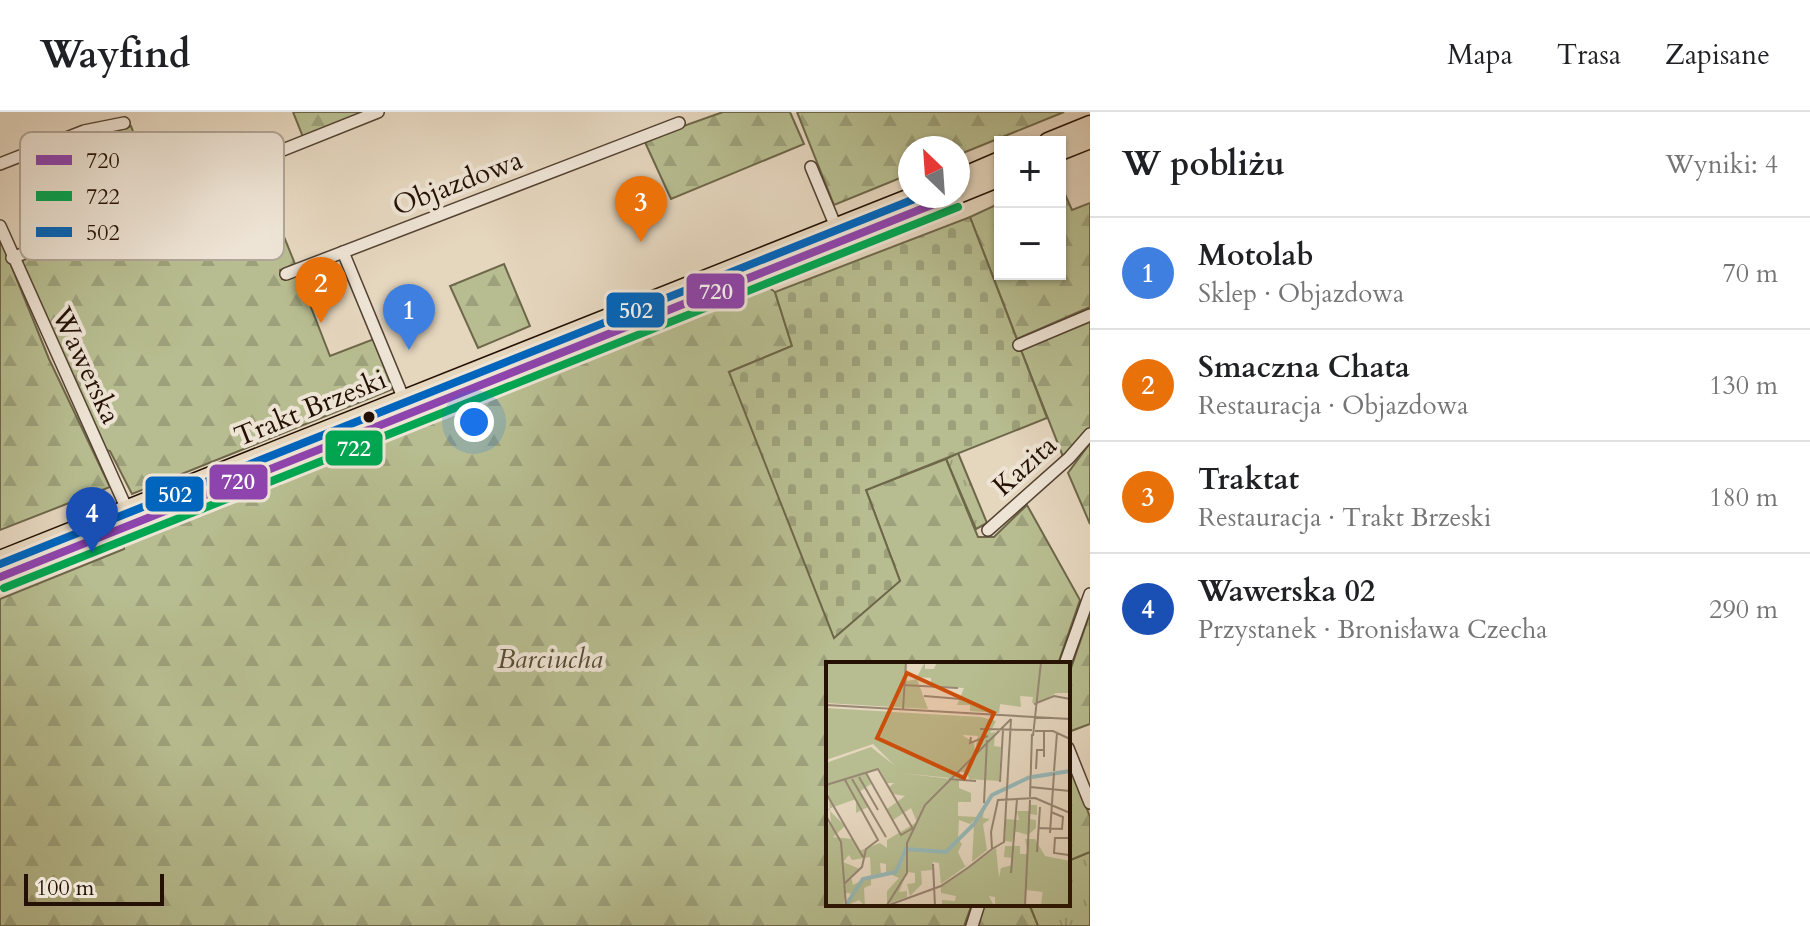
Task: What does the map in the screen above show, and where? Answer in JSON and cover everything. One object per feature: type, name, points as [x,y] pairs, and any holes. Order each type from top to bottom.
[{"type":"main road","points":[[1063,136],[1090,125]]},
{"type":"main road","points":[[1066,149],[1090,139]]},
{"type":"main road","points":[[970,174],[994,164]]},
{"type":"main road","name":"Trakt Brzeski","points":[[970,189],[994,179]]},
{"type":"main road","name":"Trakt Brzeski","points":[[407,406],[898,203]]},
{"type":"main road","name":"Trakt Brzeski","points":[[130,516],[922,208]]},
{"type":"main road","points":[[0,560],[130,516]]},
{"type":"main road","points":[[0,577],[130,516]]},
{"type":"street","points":[[284,149],[378,112]]},
{"type":"street","points":[[81,132],[124,123]]},
{"type":"street","name":"Objazdowa","points":[[286,274],[679,123]]},
{"type":"street","points":[[0,164],[20,156]]},
{"type":"street","points":[[811,167],[836,227]]},
{"type":"street","name":"Wawerska","points":[[0,226],[130,516]]},
{"type":"street","points":[[343,252],[407,406]]},
{"type":"street","points":[[12,258],[20,255]]},
{"type":"street","points":[[1019,345],[1090,315]]},
{"type":"street","name":"Kazita","points":[[988,530],[1069,458],[1090,434]]},
{"type":"street","points":[[1066,662],[1090,594]]},
{"type":"street","points":[[1070,753],[1090,803]]},
{"type":"street","points":[[972,926],[978,906]]},
{"type":"green space","points":[[293,112],[367,112],[303,137]]},
{"type":"green space","points":[[723,112],[790,112],[804,144],[671,199],[644,140]]},
{"type":"green space","points":[[797,112],[1064,112],[1005,136],[994,136],[994,140],[970,150],[970,136],[898,136],[898,179],[834,205]]},
{"type":"green space","points":[[131,126],[133,132],[113,132]]},
{"type":"green space","points":[[1066,196],[1072,210],[1090,203],[1090,307],[1017,339],[994,280],[1066,280]]},
{"type":"green space","points":[[994,206],[994,279],[970,217]]},
{"type":"green space","points":[[970,217],[1047,418],[866,490],[900,581],[834,638],[729,372],[792,346],[775,292]]},
{"type":"green space","points":[[284,237],[295,264],[280,270],[282,279],[298,274],[330,356],[374,339],[393,389],[132,494],[110,451],[103,449],[19,260],[284,260]]},
{"type":"green space","points":[[0,238],[49,359],[110,487],[0,530]]},
{"type":"green space","points":[[504,264],[530,326],[478,348],[450,286]]},
{"type":"green space","name":"Barciucha","points":[[764,284],[775,292],[792,346],[729,372],[900,581],[866,490],[946,459],[978,537],[994,537],[1027,505],[1080,600],[1059,662],[826,662],[826,906],[971,906],[964,926],[0,926],[0,599],[124,549],[124,540]]},
{"type":"green space","points":[[1090,322],[1090,429],[1064,459],[1021,350]]},
{"type":"green space","points":[[1090,443],[1090,524],[1068,473]]},
{"type":"green space","points":[[958,453],[987,523],[976,529],[946,459]]},
{"type":"green space","points":[[1090,613],[1090,724],[1071,731],[1070,671]]},
{"type":"green space","points":[[1070,765],[1090,817],[1090,852],[1070,860]]},
{"type":"green space","points":[[1090,852],[1090,926],[1038,926],[1030,906],[1070,906],[1070,860]]},
{"type":"green space","points":[[982,906],[1030,906],[1038,926],[977,926]]},
{"type":"transit line","name":"502","points":[[0,564],[898,206]]},
{"type":"transit line","name":"720","points":[[0,577],[924,208]]},
{"type":"transit line","name":"722","points":[[4,588],[955,208]]},
{"type":"place","name":"Traktat","points":[[641,242]]},
{"type":"place","name":"Smaczna Chata","points":[[321,323]]},
{"type":"place","name":"Motolab","points":[[409,350]]},
{"type":"place","name":"Wawerska 02","points":[[92,553]]}]
